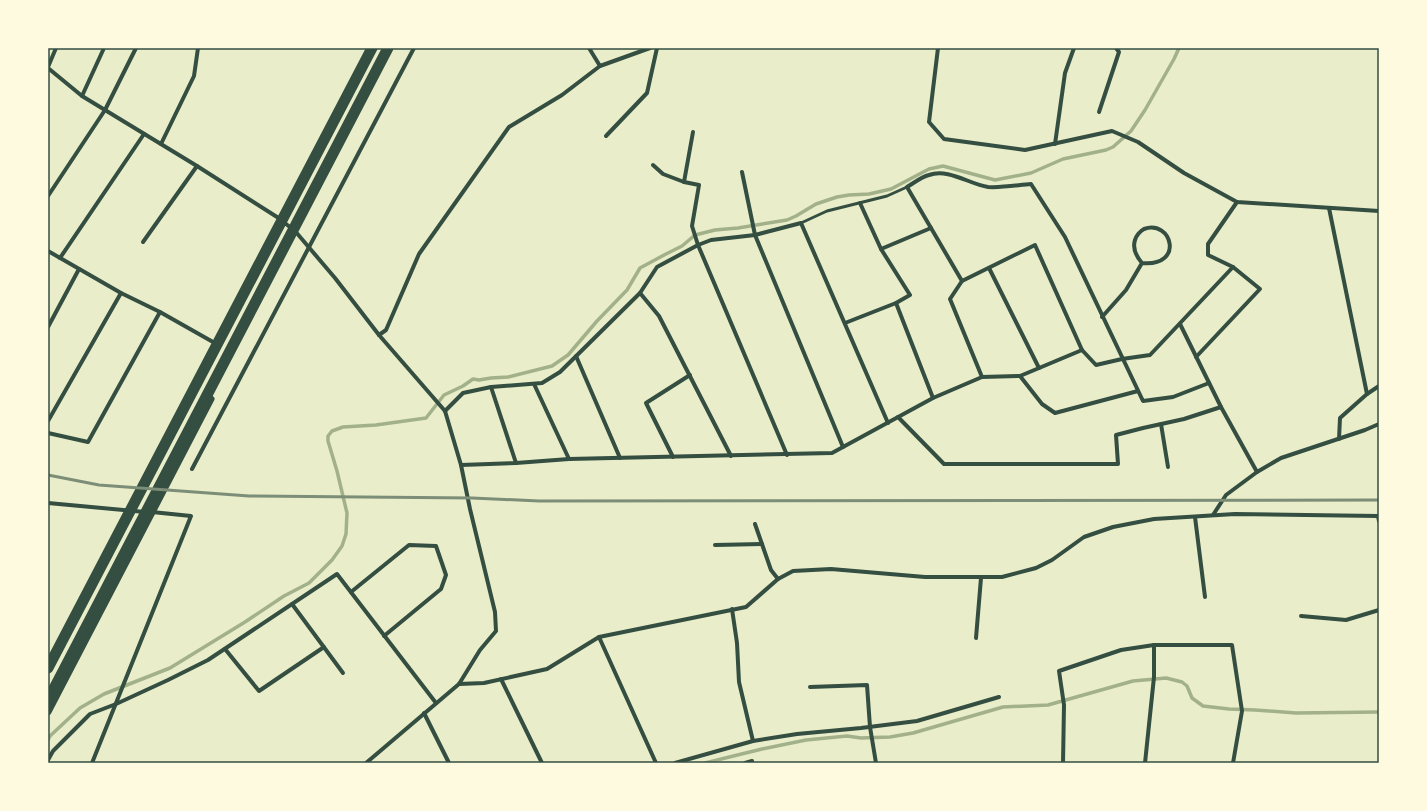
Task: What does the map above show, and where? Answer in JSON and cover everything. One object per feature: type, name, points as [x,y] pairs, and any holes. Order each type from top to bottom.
[{"type":"highway","points":[[48,668],[372,48]]},
{"type":"highway","points":[[48,700],[388,48]]},
{"type":"street","points":[[56,48],[48,67],[82,96],[197,166],[295,231],[335,278],[379,335],[445,412],[461,465],[495,612],[496,631],[480,650],[459,684],[366,763]]},
{"type":"street","points":[[82,96],[104,48]]},
{"type":"street","points":[[48,196],[105,110],[136,48]]},
{"type":"street","points":[[161,144],[194,76],[198,48]]},
{"type":"street","points":[[48,662],[178,408],[367,48]]},
{"type":"street","points":[[48,712],[193,434],[295,231],[391,48]]},
{"type":"street","points":[[192,469],[414,48]]},
{"type":"street","points":[[589,48],[600,66]]},
{"type":"street","points":[[379,335],[386,330],[419,254],[509,128],[562,95],[600,66],[650,48]]},
{"type":"street","points":[[606,136],[647,94],[657,48]]},
{"type":"street","points":[[938,48],[928,122],[944,139],[1026,150],[1112,131],[1138,142],[1184,173],[1237,202],[1379,210]]},
{"type":"street","points":[[1055,144],[1065,73],[1074,48]]},
{"type":"street","points":[[1099,112],[1119,52],[1116,48]]},
{"type":"street","points":[[684,182],[693,132]]},
{"type":"street","points":[[60,258],[144,134]]},
{"type":"street","points":[[653,165],[663,174],[684,182],[699,185],[692,229],[787,455]]},
{"type":"street","points":[[143,242],[197,166]]},
{"type":"street","points":[[742,172],[753,219],[755,235],[842,447]]},
{"type":"street","points":[[962,281],[907,187],[929,174],[955,176],[969,182],[989,187],[1031,184],[1065,237],[1143,401],[1173,397],[1209,383]]},
{"type":"street","points":[[1196,356],[1260,289],[1233,267],[1208,255],[1208,244],[1237,202]]},
{"type":"street","points":[[845,323],[896,303],[910,295],[881,249],[860,203]]},
{"type":"street","points":[[1329,208],[1367,394]]},
{"type":"street","points":[[445,412],[463,393],[491,387],[542,383],[560,372],[640,293],[657,267],[698,245],[711,240],[755,235],[801,223],[888,423]]},
{"type":"street","points":[[881,249],[931,228]]},
{"type":"street","points":[[1149,228],[1157,229],[1165,233],[1169,240],[1169,249],[1166,256],[1161,261],[1155,263],[1142,263],[1137,257],[1134,249],[1135,239],[1141,231],[1149,228]]},
{"type":"street","points":[[982,377],[950,299],[962,281],[1035,245],[1082,350],[1096,365],[1150,355],[1233,267]]},
{"type":"street","points":[[48,251],[214,342]]},
{"type":"street","points":[[1102,317],[1126,290],[1142,263]]},
{"type":"street","points":[[989,268],[1039,368]]},
{"type":"street","points":[[48,327],[79,269]]},
{"type":"street","points":[[48,421],[121,292]]},
{"type":"street","points":[[640,293],[659,316],[731,456]]},
{"type":"street","points":[[896,303],[933,398]]},
{"type":"street","points":[[48,434],[88,442],[160,312]]},
{"type":"street","points":[[1180,324],[1209,383],[1257,472]]},
{"type":"street","points":[[461,465],[569,459],[832,453],[933,398],[982,377],[1020,376],[1082,350]]},
{"type":"street","points":[[576,356],[620,458]]},
{"type":"street","points":[[673,457],[646,403],[690,375]]},
{"type":"street","points":[[1020,376],[1042,404],[1054,414],[1138,391]]},
{"type":"street","points":[[534,384],[569,459]]},
{"type":"street","points":[[1339,439],[1340,418],[1367,394],[1379,386]]},
{"type":"street","points":[[491,387],[516,463]]},
{"type":"street","points":[[898,417],[944,464],[1118,464],[1116,435],[1184,419],[1222,407]]},
{"type":"street","points":[[1160,424],[1168,467]]},
{"type":"street","points":[[1213,515],[1226,495],[1257,472],[1281,458],[1379,424]]},
{"type":"street","points":[[48,503],[191,516],[92,763]]},
{"type":"street","points":[[459,684],[484,683],[547,669],[577,652],[599,637],[746,607],[778,579],[793,571],[831,569],[925,577],[1002,578],[1036,568],[1052,560],[1084,537],[1113,527],[1154,519],[1235,514],[1378,516],[1379,521]]},
{"type":"street","points":[[1195,517],[1205,597]]},
{"type":"street","points":[[755,524],[771,570],[778,579]]},
{"type":"street","points":[[715,545],[762,544]]},
{"type":"street","points":[[351,592],[409,545],[436,546],[446,575],[441,589],[384,636]]},
{"type":"street","points":[[48,760],[53,751],[90,714],[116,704],[208,660],[337,574],[436,703]]},
{"type":"street","points":[[976,638],[982,578]]},
{"type":"street","points":[[292,604],[343,673]]},
{"type":"street","points":[[732,609],[737,643],[739,682],[753,741]]},
{"type":"street","points":[[1301,616],[1346,620],[1379,610]]},
{"type":"street","points":[[599,637],[656,763]]},
{"type":"street","points":[[1063,763],[1064,705],[1059,671],[1121,650],[1154,645],[1232,645],[1242,710],[1233,763]]},
{"type":"street","points":[[1145,763],[1154,677],[1154,645]]},
{"type":"street","points":[[225,649],[259,691],[324,647]]},
{"type":"street","points":[[501,679],[542,763]]},
{"type":"street","points":[[810,687],[867,685],[870,727],[876,763]]},
{"type":"street","points":[[675,763],[753,741],[797,734],[870,727],[917,720],[999,697]]},
{"type":"street","points":[[424,713],[449,763]]},
{"type":"street","points":[[745,763],[752,761],[752,763]]},
{"type":"lane","points":[[801,223],[827,211],[887,196],[907,187]]},
{"type":"waterway","points":[[48,740],[50,736],[80,708],[104,694],[170,668],[284,596],[309,583],[332,560],[342,546],[346,534],[347,513],[328,441],[328,436],[332,431],[343,427],[376,425],[426,418],[444,395],[463,386],[473,379],[479,380],[508,377],[552,366],[568,355],[597,321],[627,290],[640,268],[682,246],[695,235],[715,230],[787,220],[816,204],[837,197],[869,194],[891,189],[929,169],[943,166],[995,180],[1031,173],[1063,159],[1106,150],[1113,147],[1131,131],[1145,110],[1179,48]]},
{"type":"waterway","points":[[705,763],[806,740],[847,736],[861,738],[890,737],[913,733],[1003,707],[1048,705],[1133,681],[1166,678],[1182,682],[1187,686],[1192,698],[1203,706],[1296,713],[1379,712]]},
{"type":"railway","points":[[48,475],[99,485],[249,496],[472,498],[539,501],[1379,500]]}]
